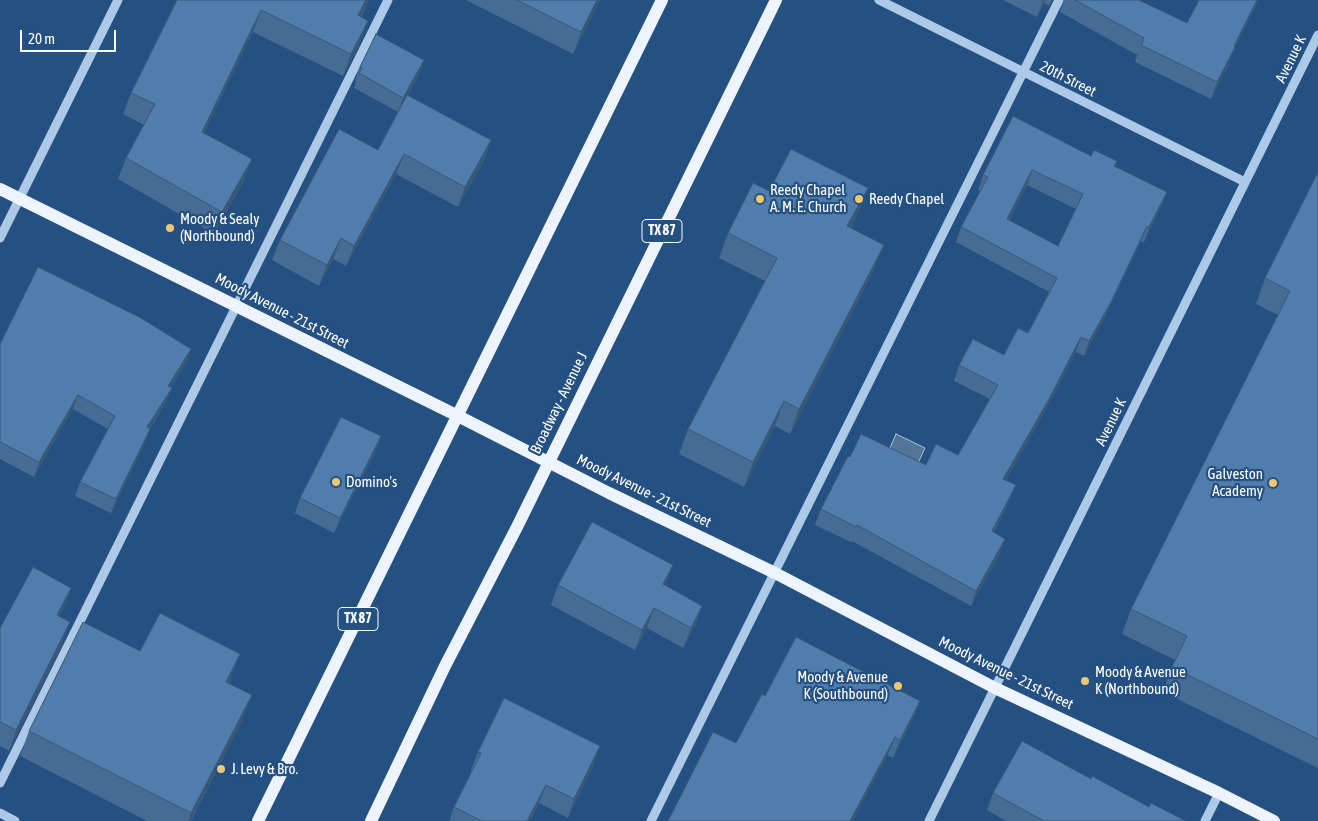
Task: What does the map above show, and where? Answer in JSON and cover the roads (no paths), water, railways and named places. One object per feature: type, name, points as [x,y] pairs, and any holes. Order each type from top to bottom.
[{"type":"main road","name":"TX 87","points":[[258,821],[662,0]]},
{"type":"main road","name":"Broadway - Avenue J","points":[[371,821],[445,666],[549,462],[776,0]]},
{"type":"main road","name":"Moody Avenue - 21st Street","points":[[0,189],[610,493],[775,573],[995,688],[1219,793],[1274,821]]},
{"type":"street","points":[[0,238],[118,0]]},
{"type":"street","points":[[0,783],[388,0]]},
{"type":"street","name":"20th Street","points":[[879,0],[1245,182]]},
{"type":"street","points":[[651,821],[1059,0]]},
{"type":"street","name":"Avenue K","points":[[929,821],[1318,35]]},
{"type":"street","points":[[1205,821],[1219,793]]},
{"type":"street","points":[[0,814],[15,821]]},
{"type":"water","points":[[896,434],[925,448],[915,470],[886,457]]},
{"type":"place","name":"Reedy Chapel A. M. E. Church","points":[[760,199]]},
{"type":"place","name":"Reedy Chapel","points":[[859,199]]},
{"type":"place","name":"Moody & Sealy (Northbound)","points":[[170,228]]},
{"type":"place","name":"Domino's","points":[[336,482]]},
{"type":"place","name":"Galveston Academy","points":[[1273,483]]},
{"type":"place","name":"Moody & Avenue K (Northbound)","points":[[1085,681]]},
{"type":"place","name":"Moody & Avenue K (Southbound)","points":[[898,686]]},
{"type":"place","name":"J. Levy & Bro.","points":[[221,769]]}]
